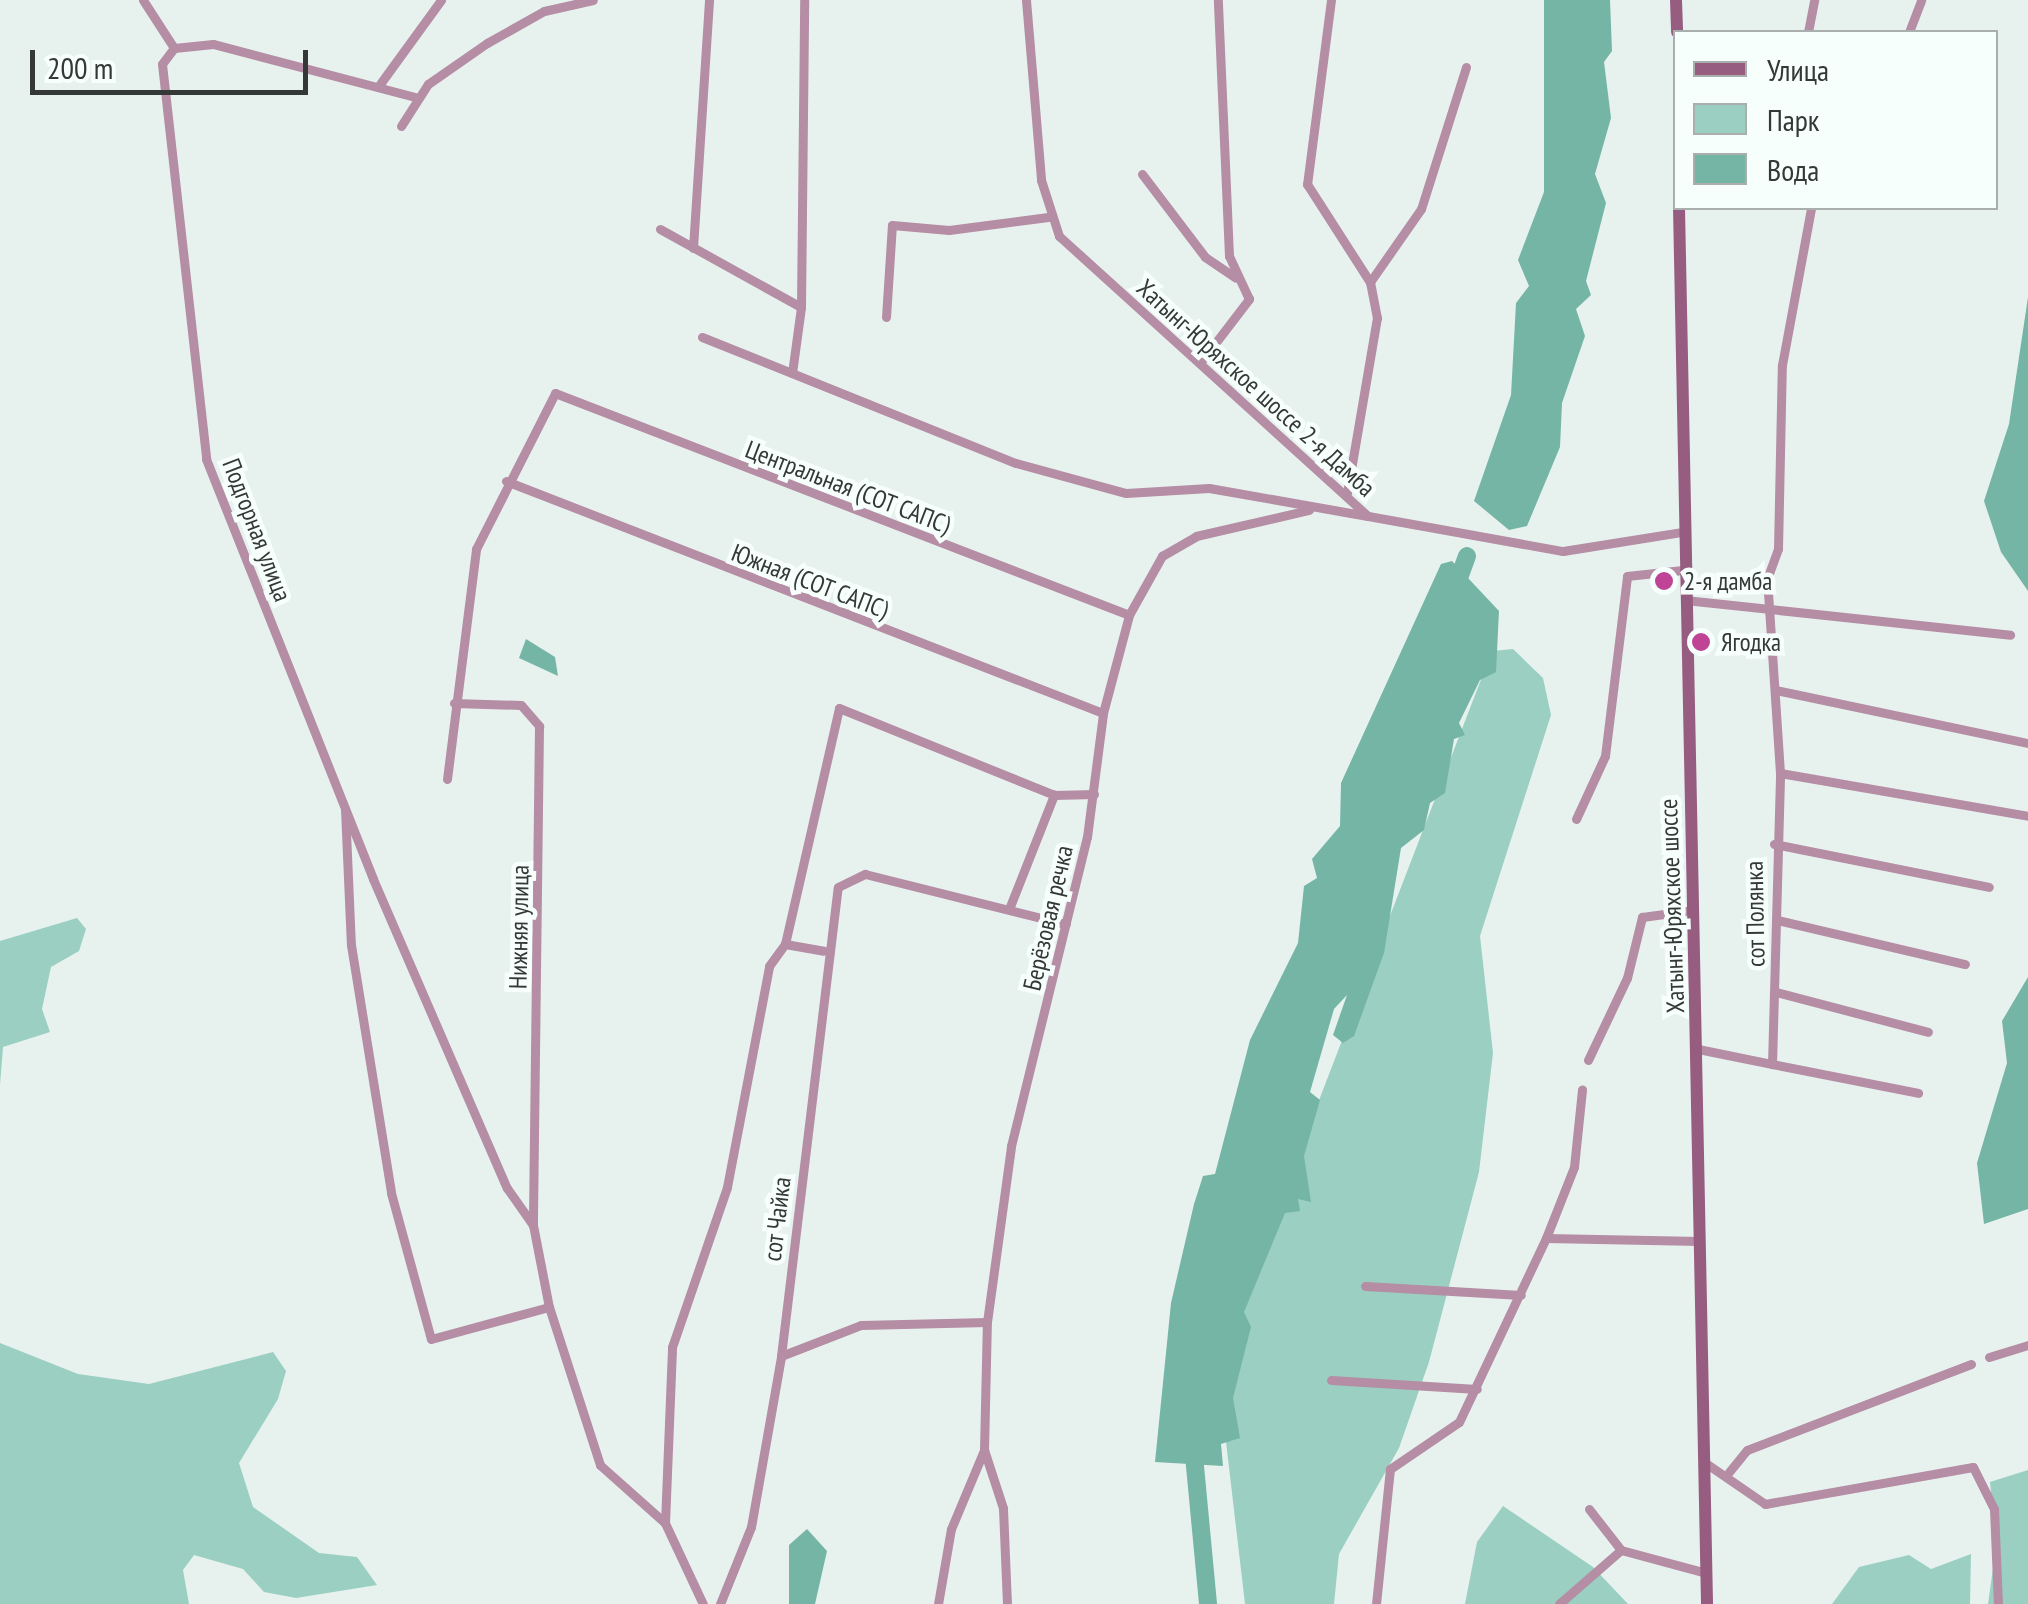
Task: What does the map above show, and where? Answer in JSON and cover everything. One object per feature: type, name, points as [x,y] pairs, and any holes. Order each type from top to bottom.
[{"type":"main road","points":[[1676,0],[1677,30]]},
{"type":"main road","name":"Хатынг-Юряхское шоссе","points":[[1678,210],[1707,1604]]},
{"type":"street","points":[[143,0],[174,48],[213,44],[380,84],[415,97]]},
{"type":"street","points":[[380,84],[441,0]]},
{"type":"street","points":[[401,126],[415,97],[544,12],[593,0]]},
{"type":"street","points":[[693,248],[709,0]]},
{"type":"street","points":[[792,374],[801,308],[804,0]]},
{"type":"street","points":[[886,318],[892,225],[948,230],[1048,217],[1026,0]]},
{"type":"street","points":[[1218,0],[1236,278]]},
{"type":"street","points":[[1331,0],[1308,184],[1370,282],[1377,318],[1347,493]]},
{"type":"street","points":[[1808,30],[1814,0]]},
{"type":"street","points":[[1909,30],[1921,0]]},
{"type":"street","name":"Подгорная улица","points":[[174,48],[161,86],[206,459],[345,807],[507,1188],[534,1225]]},
{"type":"street","points":[[1370,282],[1400,228],[1421,209],[1466,67]]},
{"type":"street","points":[[1142,174],[1205,257],[1248,290],[1246,307],[1200,363]]},
{"type":"street","name":"сот Полянка","points":[[1772,1064],[1777,920],[1774,844],[1780,773],[1774,609],[1767,579],[1778,549],[1782,365],[1810,210]]},
{"type":"street","name":"Хатынг-Юряхское шоссе 2-я Дамба","points":[[1048,217],[1074,252],[1347,493],[1368,516],[1564,552],[1682,532]]},
{"type":"street","points":[[660,229],[801,308]]},
{"type":"street","points":[[702,337],[1016,463],[1108,488],[1160,497],[1224,489],[1308,510],[1368,516]]},
{"type":"street","name":"Центральная (СОТ САПС)","points":[[506,480],[555,394],[1129,616]]},
{"type":"street","points":[[446,779],[476,549],[506,480]]},
{"type":"street","name":"Южная (СОТ САПС)","points":[[506,480],[1103,713]]},
{"type":"street","name":"Берёзовая речка","points":[[984,1450],[987,1322],[1012,1146],[1066,924],[1094,794],[1103,713],[1129,616],[1162,556],[1196,536],[1308,510]]},
{"type":"street","points":[[1576,819],[1605,756],[1624,584],[1634,573],[1683,570]]},
{"type":"street","points":[[1684,600],[2010,634]]},
{"type":"street","points":[[1776,690],[2028,743]]},
{"type":"street","name":"Нижняя улица","points":[[454,703],[521,706],[539,726],[534,1225]]},
{"type":"street","points":[[665,1524],[672,1347],[727,1187],[769,966],[784,944],[839,708],[1054,795],[1094,794]]},
{"type":"street","points":[[1780,773],[2028,816]]},
{"type":"street","points":[[1054,795],[1009,909],[1066,924]]},
{"type":"street","points":[[345,807],[351,945],[391,1193],[431,1339],[549,1308]]},
{"type":"street","points":[[1774,844],[1990,887]]},
{"type":"street","name":"сот Чайка","points":[[720,1604],[752,1527],[782,1356],[823,952],[844,878],[886,880],[1009,909]]},
{"type":"street","points":[[1588,1060],[1627,978],[1642,917],[1694,910]]},
{"type":"street","points":[[1777,920],[1965,964]]},
{"type":"street","points":[[784,944],[823,952]]},
{"type":"street","points":[[1776,992],[1928,1032]]},
{"type":"street","points":[[1698,1049],[1918,1093]]},
{"type":"street","points":[[1376,1604],[1390,1469],[1459,1422],[1477,1390],[1574,1167],[1582,1089]]},
{"type":"street","points":[[534,1225],[549,1308],[600,1465],[665,1524],[704,1604]]},
{"type":"street","points":[[1546,1238],[1700,1241]]},
{"type":"street","points":[[1364,1286],[1521,1294]]},
{"type":"street","points":[[782,1356],[861,1324],[987,1322]]},
{"type":"street","points":[[1989,1357],[2028,1345]]},
{"type":"street","points":[[1729,1472],[1747,1450],[1971,1364]]},
{"type":"street","points":[[1331,1380],[1477,1390]]},
{"type":"street","points":[[938,1604],[951,1529],[984,1450]]},
{"type":"street","points":[[984,1450],[1003,1508],[1007,1604]]},
{"type":"street","points":[[1704,1462],[1729,1472],[1765,1504],[1973,1467],[1994,1509],[1998,1604]]},
{"type":"street","points":[[1589,1509],[1620,1550],[1706,1573]]},
{"type":"street","points":[[1560,1604],[1620,1550]]},
{"type":"green space","points":[[1513,649],[1543,678],[1551,715],[1480,936],[1493,1053],[1479,1172],[1429,1362],[1399,1448],[1339,1554],[1334,1604],[1245,1604],[1217,1365],[1492,651]]},
{"type":"green space","points":[[77,918],[86,929],[79,951],[51,967],[42,1009],[50,1032],[3,1047],[0,1085],[0,941]]},
{"type":"green space","points":[[0,1343],[78,1374],[149,1384],[273,1352],[286,1371],[278,1399],[239,1463],[253,1507],[319,1553],[357,1557],[377,1585],[296,1598],[264,1592],[243,1569],[194,1555],[183,1570],[189,1604],[0,1604]]},
{"type":"green space","points":[[2028,1470],[2028,1604],[1988,1604],[1996,1547],[1990,1482]]},
{"type":"green space","points":[[1503,1506],[1593,1567],[1628,1604],[1465,1604],[1477,1542]]},
{"type":"green space","points":[[1971,1554],[1970,1604],[1832,1604],[1859,1567],[1909,1555],[1931,1569]]},
{"type":"water","points":[[1544,0],[1610,0],[1612,51],[1604,62],[1611,118],[1595,174],[1606,203],[1586,281],[1591,295],[1576,309],[1585,336],[1562,403],[1560,447],[1527,526],[1509,530],[1474,501],[1511,395],[1516,303],[1529,286],[1518,260],[1544,192]]},
{"type":"water","points":[[2028,297],[2028,591],[2001,552],[1984,501],[2009,424]]},
{"type":"water","points":[[1452,561],[1499,611],[1496,672],[1480,680],[1459,723],[1465,735],[1454,739],[1445,793],[1430,803],[1424,830],[1401,848],[1384,953],[1354,1036],[1343,1043],[1333,1035],[1347,995],[1334,1009],[1310,1092],[1320,1100],[1304,1156],[1311,1202],[1298,1199],[1300,1211],[1285,1213],[1244,1312],[1251,1327],[1233,1398],[1240,1438],[1221,1444],[1223,1466],[1155,1462],[1171,1303],[1203,1176],[1215,1174],[1250,1040],[1298,943],[1304,886],[1317,878],[1312,859],[1340,826],[1341,783],[1441,564]]},
{"type":"water","points":[[526,639],[555,657],[558,676],[519,658]]},
{"type":"water","points":[[2028,977],[2028,1209],[1984,1224],[1977,1163],[2007,1063],[2002,1021]]},
{"type":"water","points":[[807,1529],[827,1551],[815,1604],[789,1604],[789,1545]]},
{"type":"waterway","points":[[1455,589],[1467,556]]},
{"type":"waterway","points":[[1193,1445],[1208,1604]]},
{"type":"place","name":"2-я дамба","points":[[1664,581]]},
{"type":"place","name":"Ягодка","points":[[1701,642]]}]
